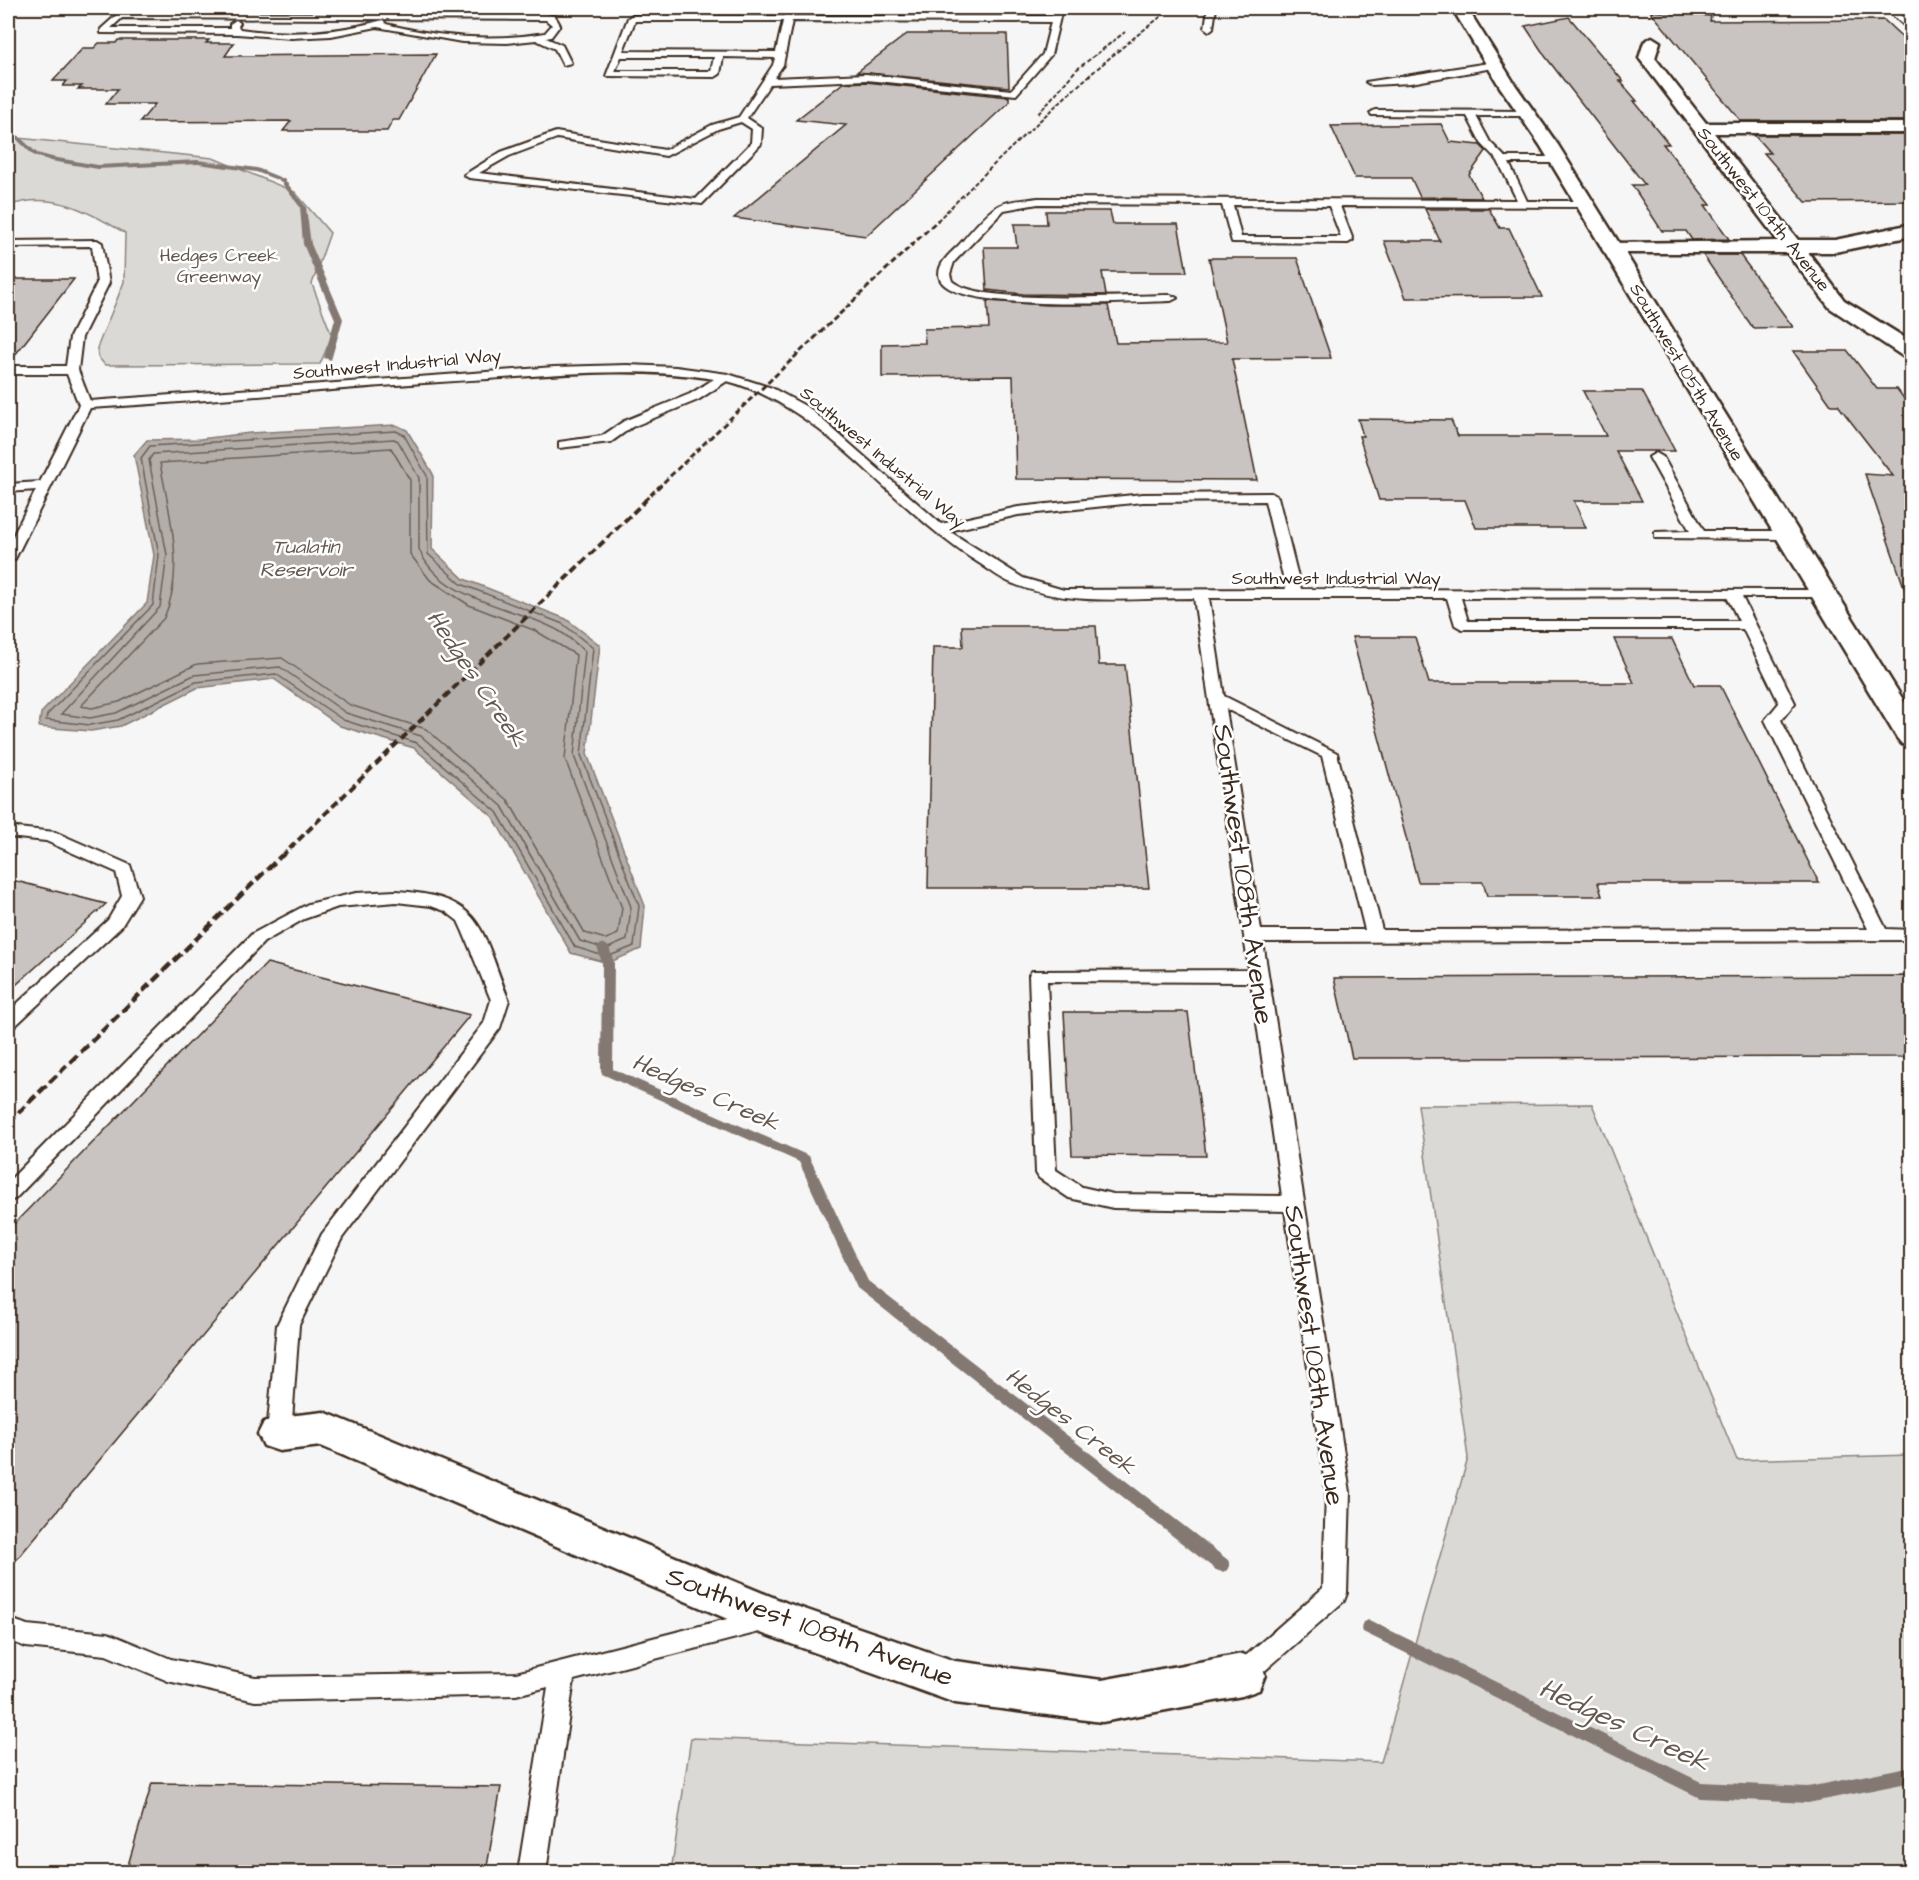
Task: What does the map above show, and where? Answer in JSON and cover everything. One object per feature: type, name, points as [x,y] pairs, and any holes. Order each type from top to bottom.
[{"type":"street","name":"Southwest 105th Avenue","points":[[1460,8],[1525,113],[1558,160],[1911,738]]},
{"type":"street","name":"Southwest 104th Avenue","points":[[1653,42],[1647,58],[1837,304],[1911,352]]},
{"type":"street","points":[[1700,128],[1911,128]]},
{"type":"street","points":[[1612,249],[1835,246],[1911,230]]},
{"type":"street","name":"Southwest 108th Avenue","points":[[279,1434],[324,1429],[774,1618],[955,1682],[1102,1701],[1242,1675]]},
{"type":"lane","points":[[742,119],[757,128],[756,144],[698,202],[469,175],[505,154],[556,135],[666,153],[715,127],[742,119],[778,65],[790,8]]},
{"type":"lane","points":[[766,81],[866,77],[1013,93],[1047,55],[1059,8]]},
{"type":"lane","points":[[1209,28],[1212,8]]},
{"type":"lane","points":[[1888,8],[1911,30]]},
{"type":"lane","points":[[378,25],[443,38],[537,37],[553,31],[556,22],[546,17],[394,12],[245,11],[120,15],[104,31],[309,34],[378,25],[388,21],[394,12]]},
{"type":"lane","points":[[237,32],[233,26],[245,11]]},
{"type":"lane","points":[[719,54],[715,74],[609,74],[632,18],[1056,19]]},
{"type":"lane","points":[[537,37],[559,47],[567,63]]},
{"type":"lane","points":[[617,54],[780,55]]},
{"type":"lane","points":[[1371,82],[1411,80],[1495,65]]},
{"type":"lane","points":[[1375,113],[1525,113]]},
{"type":"lane","points":[[1470,113],[1486,142],[1502,160],[1524,204]]},
{"type":"lane","points":[[1502,160],[1558,160]]},
{"type":"lane","points":[[1171,298],[997,297],[969,294],[952,287],[945,278],[945,269],[949,261],[1001,208],[1012,204],[1038,201],[1584,204]]},
{"type":"lane","points":[[1227,203],[1236,240],[1348,240],[1334,204]]},
{"type":"lane","points":[[8,244],[97,243],[103,283],[76,337],[72,369],[85,405],[8,559]]},
{"type":"lane","points":[[8,370],[72,369]]},
{"type":"lane","name":"Southwest Industrial Way","points":[[85,405],[194,400],[469,376],[582,370],[689,372],[766,388],[795,405],[951,540],[1018,581],[1063,594],[1453,596],[1823,593]]},
{"type":"lane","points":[[564,445],[606,440],[628,424],[694,397],[724,378]]},
{"type":"lane","points":[[1656,457],[1699,535]]},
{"type":"lane","points":[[8,488],[44,486]]},
{"type":"lane","points":[[939,529],[1018,511],[1101,502],[1190,496],[1271,497],[1295,596]]},
{"type":"lane","points":[[1660,535],[1787,535]]},
{"type":"lane","points":[[1733,594],[1787,702],[1773,720],[1880,935]]},
{"type":"lane","name":"Southwest 108th Avenue","points":[[1202,596],[1338,1492],[1335,1593],[1242,1675]]},
{"type":"lane","points":[[1453,596],[1462,625],[1749,625]]},
{"type":"lane","points":[[1218,699],[1329,753],[1376,936]]},
{"type":"lane","points":[[8,832],[49,836],[124,869],[130,896],[115,923],[8,1022]]},
{"type":"lane","points":[[8,1194],[258,938],[290,918],[323,905],[381,897],[413,896],[445,905],[464,917],[500,1000],[493,1024],[333,1234],[288,1325],[279,1434]]},
{"type":"lane","points":[[1253,936],[1908,935]]},
{"type":"lane","points":[[1258,976],[1038,975],[1046,1173],[1076,1192],[1113,1201],[1294,1204]]},
{"type":"lane","points":[[8,1629],[26,1635],[108,1644],[168,1670],[255,1689],[516,1684],[774,1618]]},
{"type":"lane","points":[[532,1872],[563,1671]]},
{"type":"green space","name":"Hedges Creek Greenway","points":[[8,137],[213,158],[295,192],[330,233],[312,284],[332,336],[320,364],[105,365],[98,357],[97,348],[124,282],[125,233],[69,205],[39,200],[8,206]]},
{"type":"green space","points":[[1592,1104],[1737,1460],[1911,1455],[1911,1872],[671,1872],[691,1738],[1381,1762],[1468,1458],[1418,1105]]},
{"type":"water","name":"Tualatin Reservoir","points":[[396,425],[407,430],[433,474],[432,549],[464,579],[566,619],[600,645],[587,754],[645,906],[641,949],[608,963],[571,953],[493,817],[414,748],[340,726],[274,679],[197,688],[121,726],[91,731],[39,727],[41,713],[147,603],[154,555],[134,455],[147,440],[200,439],[250,433]]},
{"type":"building","points":[[1650,11],[1711,16],[1710,21],[1884,20],[1911,45],[1911,121],[1741,121]]},
{"type":"building","points":[[1569,17],[1623,81],[1620,81],[1669,144],[1663,144],[1711,205],[1705,205],[1729,239],[1692,240],[1686,231],[1662,231],[1632,185],[1645,185],[1545,56],[1525,26]]},
{"type":"building","points":[[907,34],[1007,34],[1009,87],[857,72]]},
{"type":"building","points":[[118,40],[209,40],[206,43],[234,43],[225,56],[436,54],[399,120],[393,120],[387,131],[283,131],[291,121],[140,122],[155,104],[106,104],[118,89],[78,89],[82,86],[63,86],[67,81],[53,81],[83,48],[94,48],[99,43],[116,43]]},
{"type":"building","points":[[866,82],[1009,97],[1009,102],[866,236],[734,218],[846,125],[796,120],[843,83]]},
{"type":"building","points":[[1441,124],[1450,142],[1480,145],[1486,151],[1469,175],[1482,198],[1420,197],[1411,178],[1355,178],[1331,126]]},
{"type":"building","points":[[1754,135],[1911,135],[1911,201],[1806,202],[1764,153],[1770,153]]},
{"type":"building","points":[[1425,209],[1489,209],[1500,228],[1509,228],[1542,297],[1406,298],[1384,241],[1440,241]]},
{"type":"building","points":[[1046,211],[1110,211],[1113,224],[1178,224],[1187,272],[1102,272],[1106,295],[1023,294],[987,290],[984,247],[1017,247],[1014,224],[1047,224]]},
{"type":"building","points":[[1703,255],[1740,255],[1793,327],[1753,328]]},
{"type":"building","points":[[1209,258],[1297,258],[1331,358],[1232,359],[1257,480],[1016,479],[1013,376],[882,377],[882,344],[925,343],[924,329],[989,328],[987,301],[1047,305],[1108,305],[1116,343],[1227,342]]},
{"type":"building","points":[[8,279],[74,279],[8,364]]},
{"type":"building","points":[[1793,351],[1848,351],[1877,389],[1897,389],[1911,408],[1911,592],[1906,593],[1865,474],[1893,476],[1838,405],[1831,405]]},
{"type":"building","points":[[1583,391],[1642,391],[1675,451],[1616,451],[1642,501],[1574,501],[1586,528],[1476,528],[1465,500],[1379,500],[1359,436],[1363,436],[1358,419],[1451,420],[1458,436],[1606,436]]},
{"type":"building","points":[[962,626],[1096,626],[1099,665],[1125,665],[1149,888],[928,888],[933,647],[963,647]]},
{"type":"building","points":[[1352,637],[1415,637],[1429,683],[1634,683],[1614,639],[1672,639],[1694,685],[1720,685],[1819,883],[1598,883],[1602,896],[1487,896],[1483,882],[1418,882]]},
{"type":"building","points":[[8,879],[106,904],[8,992]]},
{"type":"building","points":[[267,963],[470,1015],[8,1570],[8,1230]]},
{"type":"building","points":[[1911,976],[1911,1057],[1352,1058],[1334,978]]},
{"type":"building","points":[[1064,1012],[1188,1012],[1206,1156],[1072,1155]]},
{"type":"building","points":[[152,1783],[501,1787],[486,1872],[126,1872]]},
{"type":"waterway","name":"Hedges Creek","points":[[8,128],[35,154],[51,159],[98,167],[198,162],[257,170],[282,180],[303,207],[307,244],[339,319],[328,358]]},
{"type":"waterway","name":"Hedges Creek","points":[[603,947],[608,963],[607,1071],[804,1159],[862,1284],[1222,1565]]},
{"type":"waterway","name":"Hedges Creek","points":[[1369,1627],[1700,1790],[1808,1795],[1912,1774]]},
{"type":"railway","points":[[937,221],[1080,84],[1172,8]]},
{"type":"railway","points":[[1038,114],[1076,70],[1125,32]]},
{"type":"railway","points":[[644,501],[938,220]]},
{"type":"railway","points":[[281,857],[646,500]]},
{"type":"railway","points":[[8,1123],[282,855]]}]
